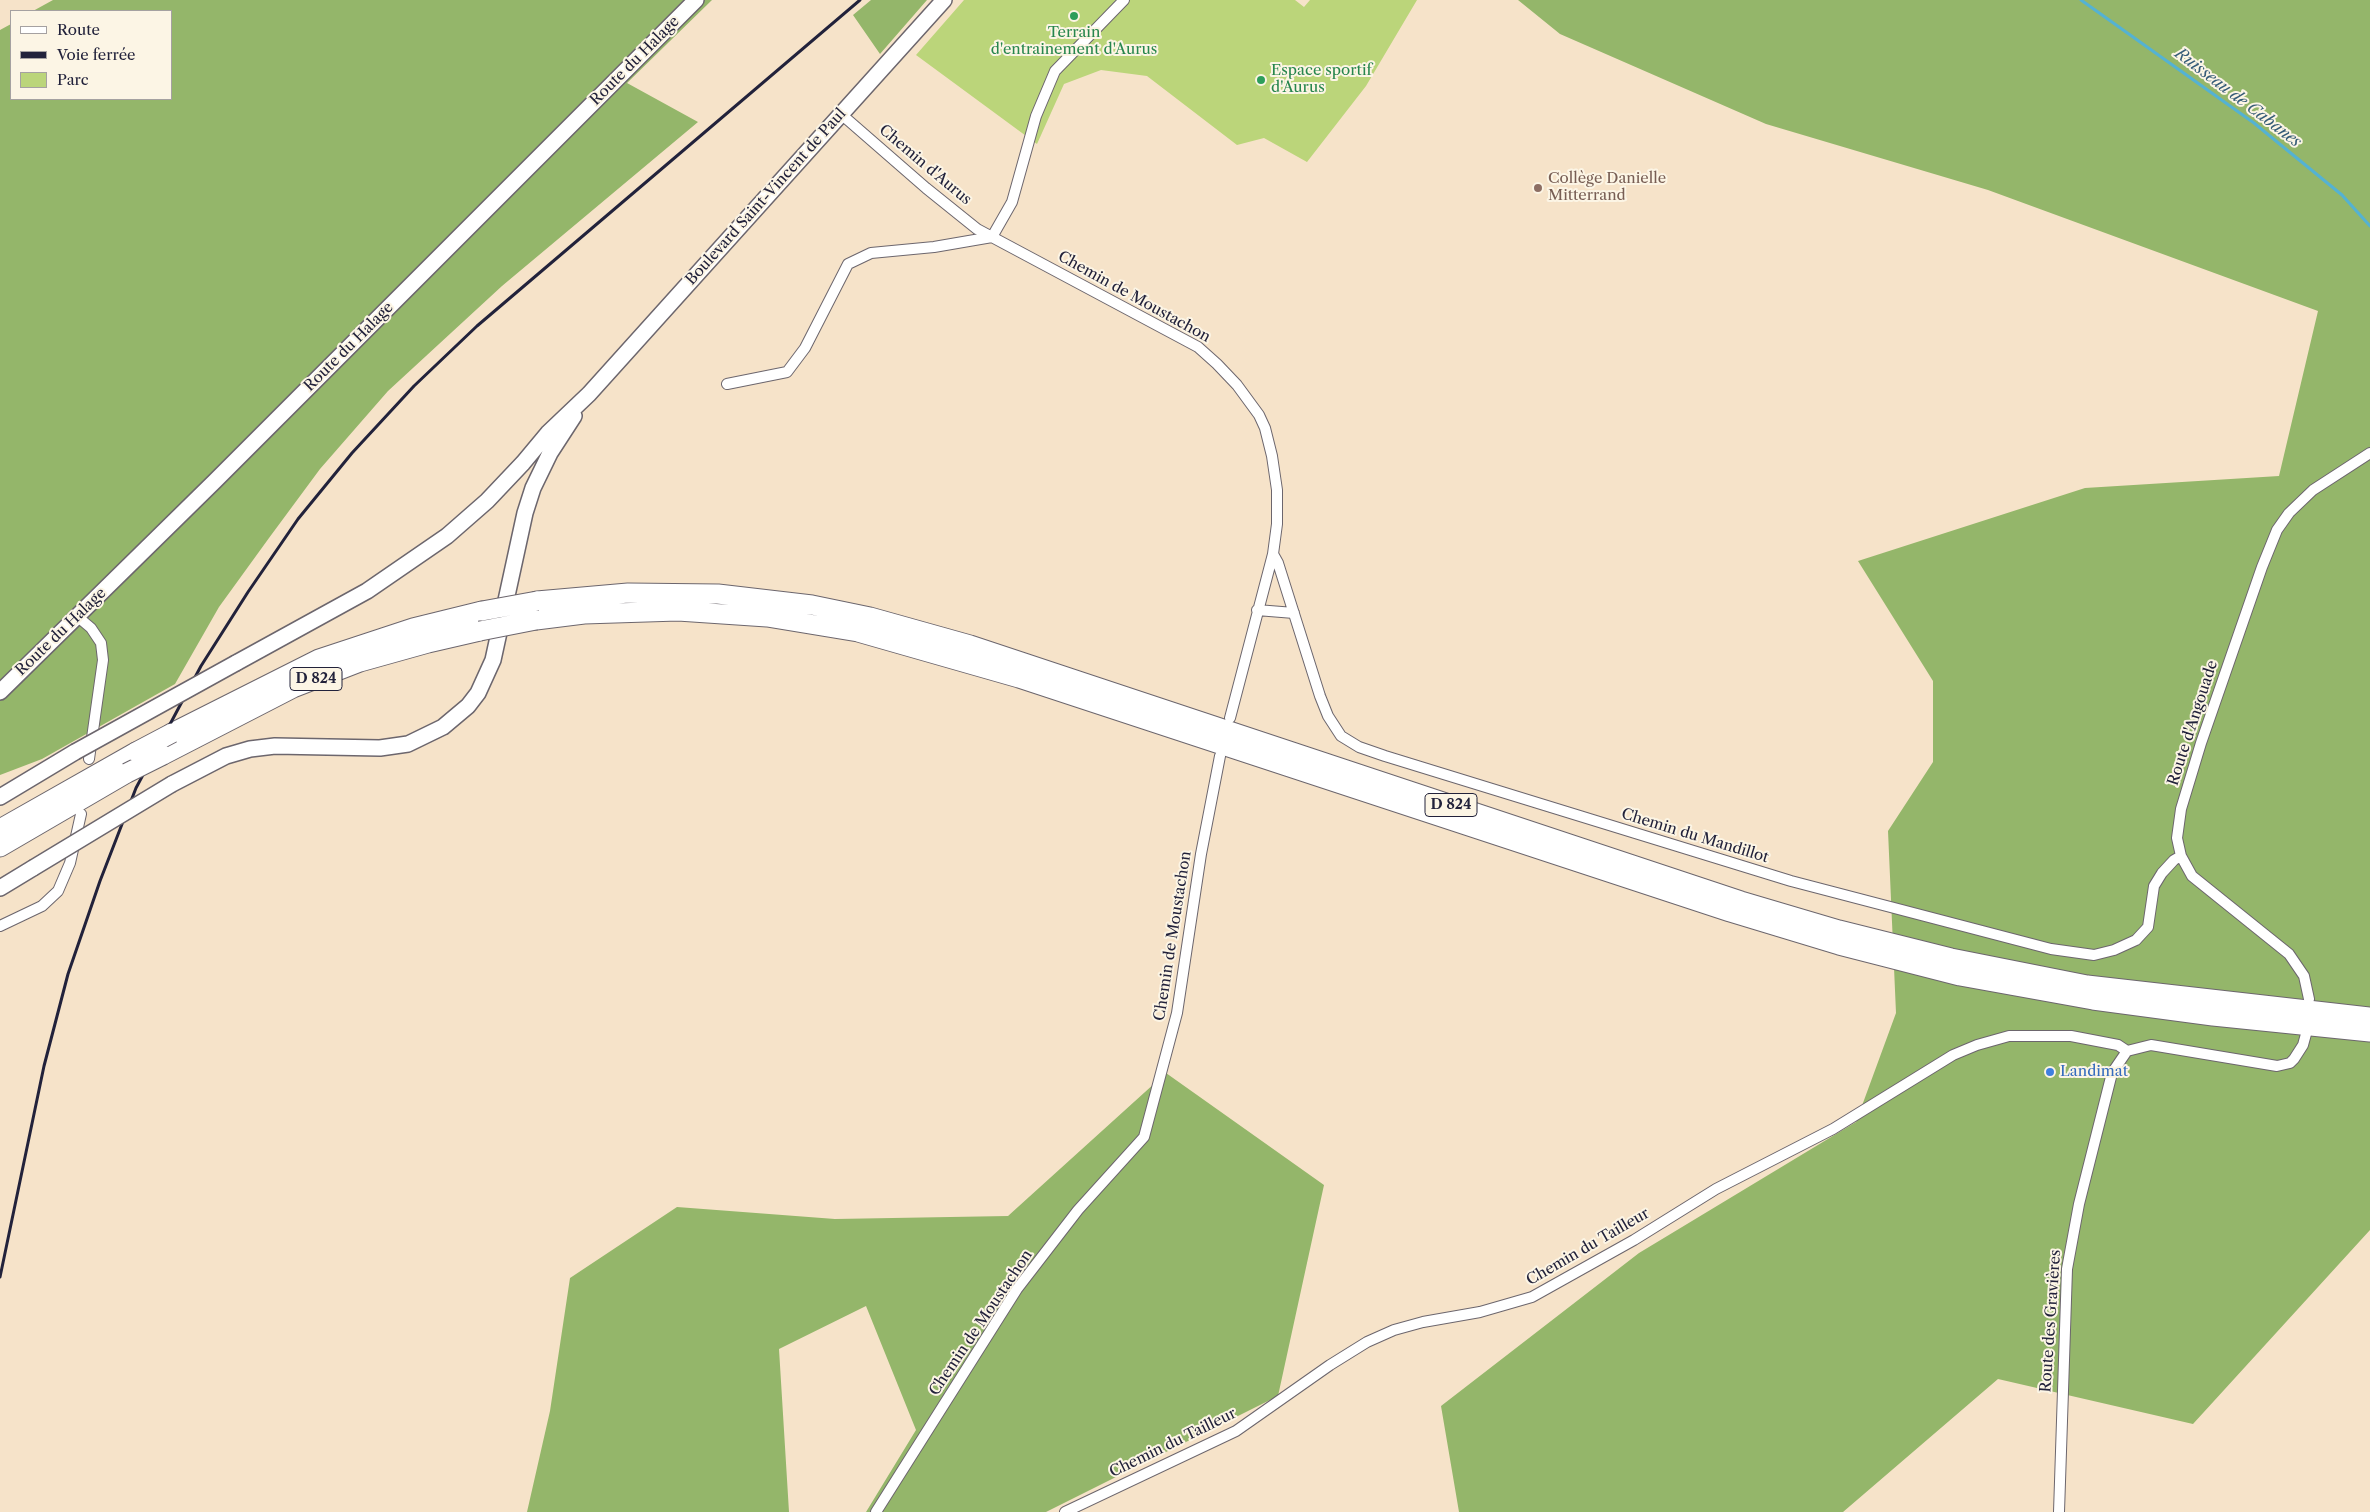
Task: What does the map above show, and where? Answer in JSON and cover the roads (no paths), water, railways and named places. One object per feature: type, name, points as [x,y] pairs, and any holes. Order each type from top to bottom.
[{"type":"highway","name":"D 824","points":[[0,829],[136,752],[319,659],[405,630],[482,611],[537,601],[628,593],[718,594],[802,604],[870,617],[989,651],[1741,901],[1839,930],[1951,958],[2087,984],[2370,1017]]},
{"type":"highway","name":"D 824","points":[[0,849],[127,773],[293,688],[352,665],[428,643],[536,620],[594,614],[700,612],[767,617],[858,632],[1019,678],[1730,912],[1839,945],[1960,976],[2075,997],[2174,1011],[2370,1032]]},
{"type":"highway","points":[[0,823],[105,769]]},
{"type":"main road","name":"Route du Halage","points":[[0,692],[78,617],[696,0]]},
{"type":"main road","name":"Boulevard Saint-Vincent de Paul","points":[[589,394],[944,0]]},
{"type":"main road","points":[[0,798],[75,752],[366,590],[447,536],[487,502],[548,433],[589,394]]},
{"type":"main road","points":[[0,888],[172,784],[226,756],[250,749],[275,746],[365,748],[408,744],[443,727],[468,706],[478,693],[493,660],[525,513],[534,488],[550,453],[589,394]]},
{"type":"street","points":[[727,384],[787,372],[805,348],[848,264],[871,253],[934,247],[992,237],[1012,202],[1036,116],[1055,71],[1124,0]]},
{"type":"street","name":"Chemin d'Aurus","points":[[841,114],[926,188],[977,229],[992,237]]},
{"type":"street","name":"Chemin de Moustachon","points":[[992,237],[1198,347],[1237,385],[1259,415],[1265,428],[1272,456],[1277,490],[1278,524],[1273,554],[1230,718]]},
{"type":"street","name":"Route d'Angouade","points":[[2309,999],[2304,976],[2289,954],[2257,926],[2192,876],[2181,856],[2177,838],[2181,808],[2204,733],[2277,530],[2289,512],[2312,490],[2370,453]]},
{"type":"street","name":"Chemin du Mandillot","points":[[1273,554],[1278,563],[1328,716],[1341,736],[1359,746],[1791,881],[2051,949],[2094,955],[2114,950],[2136,940],[2148,927],[2154,886],[2162,873],[2174,860],[2181,856]]},
{"type":"street","points":[[1257,610],[1294,613]]},
{"type":"street","points":[[78,617],[91,628],[101,643],[103,660],[90,759]]},
{"type":"street","name":"Chemin de Moustachon","points":[[876,1512],[1017,1289],[1078,1210],[1144,1136],[1177,1013],[1201,854],[1220,756]]},
{"type":"street","points":[[0,926],[42,906],[58,891],[70,863],[81,814]]},
{"type":"street","points":[[2127,1051],[2151,1044],[2277,1066],[2290,1063],[2294,1059],[2303,1045],[2306,1034]]},
{"type":"street","name":"Chemin du Tailleur","points":[[1065,1512],[1236,1431],[1330,1365],[1367,1342],[1394,1330],[1423,1322],[1480,1312],[1532,1297],[1634,1240],[1716,1189],[1833,1129],[1961,1052],[2009,1036],[2071,1036],[2118,1045],[2127,1051]]},
{"type":"street","name":"Route des Gravières","points":[[2058,1512],[2067,1269],[2079,1204],[2112,1074],[2127,1051]]},
{"type":"waterway","name":"Ruisseau de Cabanes","points":[[2081,0],[2254,123],[2342,195],[2370,226]]},
{"type":"railway","points":[[0,1277],[44,1066],[68,974],[100,881],[136,788],[201,666],[248,592],[298,519],[352,453],[414,386],[477,326],[860,0]]},
{"type":"place","name":"Terrain d'entrainement d'Aurus","points":[[1074,16]]},
{"type":"place","name":"Espace sportif d'Aurus","points":[[1261,80]]},
{"type":"place","name":"Collège Danielle Mitterrand","points":[[1538,188]]},
{"type":"place","name":"Landimat","points":[[2050,1072]]}]
